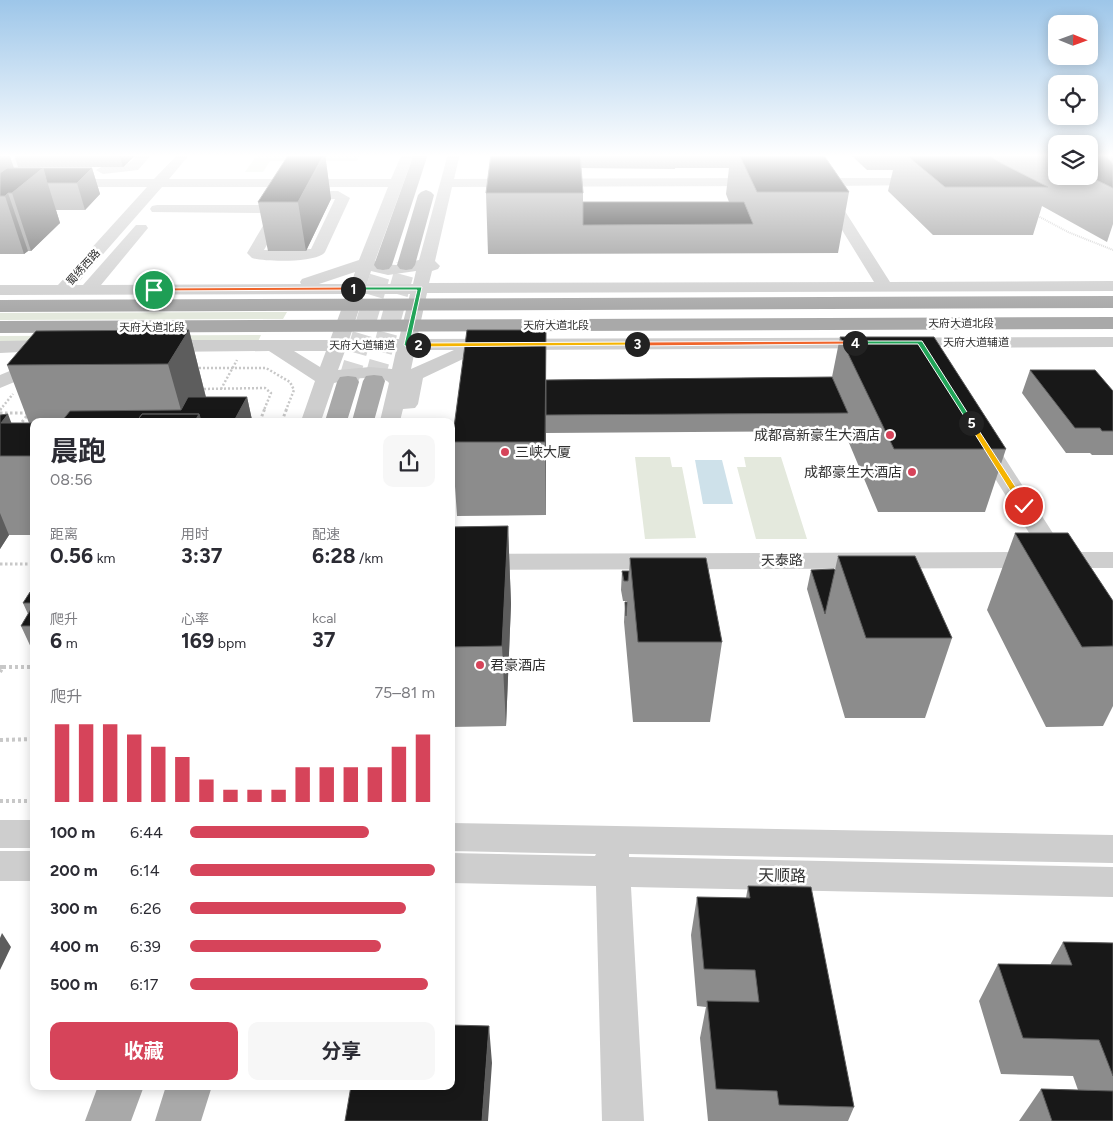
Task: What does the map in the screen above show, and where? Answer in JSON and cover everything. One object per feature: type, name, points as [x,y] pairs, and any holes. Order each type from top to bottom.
[{"type":"main road","points":[[375,264],[399,206]]},
{"type":"main road","points":[[406,265],[423,206]]},
{"type":"main road","name":"天府大道北段","points":[[0,306],[418,296],[1113,302]]},
{"type":"main road","name":"天府大道北段","points":[[0,327],[1113,323]]},
{"type":"main road","points":[[364,418],[374,381]]},
{"type":"main road","points":[[337,418],[348,382]]},
{"type":"main road","points":[[108,1121],[120,1090]]},
{"type":"main road","points":[[178,1121],[188,1090]]},
{"type":"street","name":"蜀绣西路","points":[[62,290],[137,206]]},
{"type":"street","name":"蜀绣西路","points":[[87,290],[159,206]]},
{"type":"street","points":[[264,206],[259,214],[267,218],[275,218]]},
{"type":"street","points":[[279,206],[255,254],[307,255],[317,252],[339,206]]},
{"type":"street","points":[[312,418],[355,297],[375,264],[390,206]]},
{"type":"street","points":[[391,418],[418,296],[441,206]]},
{"type":"street","points":[[836,206],[884,287]]},
{"type":"street","points":[[157,209],[262,209]]},
{"type":"street","points":[[375,264],[374,268],[410,268],[427,263],[479,288]]},
{"type":"street","points":[[288,289],[375,264]]},
{"type":"street","points":[[1054,286],[1113,292]]},
{"type":"street","points":[[418,296],[479,288],[1113,286]]},
{"type":"street","points":[[0,290],[288,289],[355,297]]},
{"type":"street","name":"天府大道辅道","points":[[143,346],[1113,342]]},
{"type":"street","points":[[920,343],[936,368]]},
{"type":"street","points":[[406,418],[414,375],[482,344]]},
{"type":"street","points":[[272,345],[325,379],[343,374],[385,373],[394,376],[399,383]]},
{"type":"street","points":[[0,346],[73,350],[0,382]]},
{"type":"street","points":[[968,418],[1073,585]]},
{"type":"street","name":"天泰路","points":[[455,562],[1113,560]]},
{"type":"street","points":[[0,834],[30,834]]},
{"type":"street","name":"天顺路","points":[[455,837],[612,856],[1113,882]]},
{"type":"street","points":[[612,856],[622,1121]]},
{"type":"street","name":"天顺路","points":[[455,868],[612,856],[1109,858]]},
{"type":"street","points":[[0,866],[30,866]]},
{"type":"path","points":[[1030,211],[1068,232],[1113,250]]},
{"type":"path","points":[[221,388],[239,355]]},
{"type":"path","points":[[194,368],[266,368],[290,382],[294,390],[283,418]]},
{"type":"path","points":[[192,389],[265,388],[271,393],[261,418]]},
{"type":"path","points":[[17,428],[34,407]]},
{"type":"path","points":[[0,413],[29,413]]},
{"type":"path","points":[[0,564],[30,564]]},
{"type":"path","points":[[0,672],[1,667],[30,667]]},
{"type":"path","points":[[0,740],[30,739]]},
{"type":"path","points":[[0,801],[30,801]]},
{"type":"shaded area","points":[[287,312],[283,319],[0,320],[0,313]]},
{"type":"shaded area","points":[[261,335],[257,344],[0,345],[0,336]]},
{"type":"shaded area","points":[[635,457],[670,457],[672,467],[682,467],[696,538],[645,539]]},
{"type":"shaded area","points":[[744,457],[781,457],[807,539],[756,539],[737,467],[746,467]]},
{"type":"shaded area","points":[[695,460],[722,460],[733,504],[703,504]]},
{"type":"building","points":[[583,206],[746,206],[753,224],[583,225]]},
{"type":"building","points":[[189,330],[168,364],[7,365],[36,331]]},
{"type":"building","points":[[467,330],[546,330],[545,442],[455,442],[455,420]]},
{"type":"building","points":[[840,337],[934,337],[1006,449],[894,449]]},
{"type":"building","points":[[1030,370],[1095,370],[1113,391],[1113,431],[1102,431],[1100,428],[1075,428]]},
{"type":"building","points":[[832,377],[848,413],[546,415],[546,380]]},
{"type":"building","points":[[188,397],[247,397],[236,418],[200,418],[199,414],[142,414],[139,418],[64,418],[70,411],[181,410]]},
{"type":"building","points":[[8,414],[1,423],[30,423],[30,456],[0,456],[0,415]]},
{"type":"building","points":[[142,414],[199,414],[197,418],[139,418]]},
{"type":"building","points":[[508,526],[502,646],[455,647],[455,527]]},
{"type":"building","points":[[1015,533],[1068,533],[1113,601],[1113,646],[1082,647]]},
{"type":"building","points":[[838,556],[915,556],[952,638],[866,638]]},
{"type":"building","points":[[630,558],[706,558],[722,642],[638,642]]},
{"type":"building","points":[[811,570],[835,570],[825,614]]},
{"type":"building","points":[[622,571],[629,571],[628,581],[624,581]]},
{"type":"building","points":[[30,592],[30,603],[23,603]]},
{"type":"building","points":[[30,611],[30,626],[21,626]]},
{"type":"building","points":[[748,886],[811,887],[854,1107],[779,1105],[777,1091],[716,1089],[707,1001],[759,1002],[755,970],[704,969],[697,897],[750,898]]},
{"type":"building","points":[[1063,942],[1113,943],[1113,1076],[1099,1040],[1023,1038],[998,964],[1072,965]]},
{"type":"building","points":[[455,1025],[489,1026],[482,1121],[345,1121],[350,1090],[455,1090]]},
{"type":"building","points":[[1041,1089],[1113,1091],[1113,1121],[1052,1121]]},
{"type":"tunnel","points":[[348,382],[383,265]]},
{"type":"tunnel","points":[[374,381],[406,265]]},
{"type":"place","name":"成都高新豪生大酒店","points":[[890,435]]},
{"type":"place","name":"三峡大厦","points":[[505,452]]},
{"type":"place","name":"成都豪生大酒店","points":[[912,472]]},
{"type":"place","name":"君豪酒店","points":[[480,665]]},
{"type":"route","points":[[154,290],[420,288],[407,345],[920,343],[1024,506]]}]
